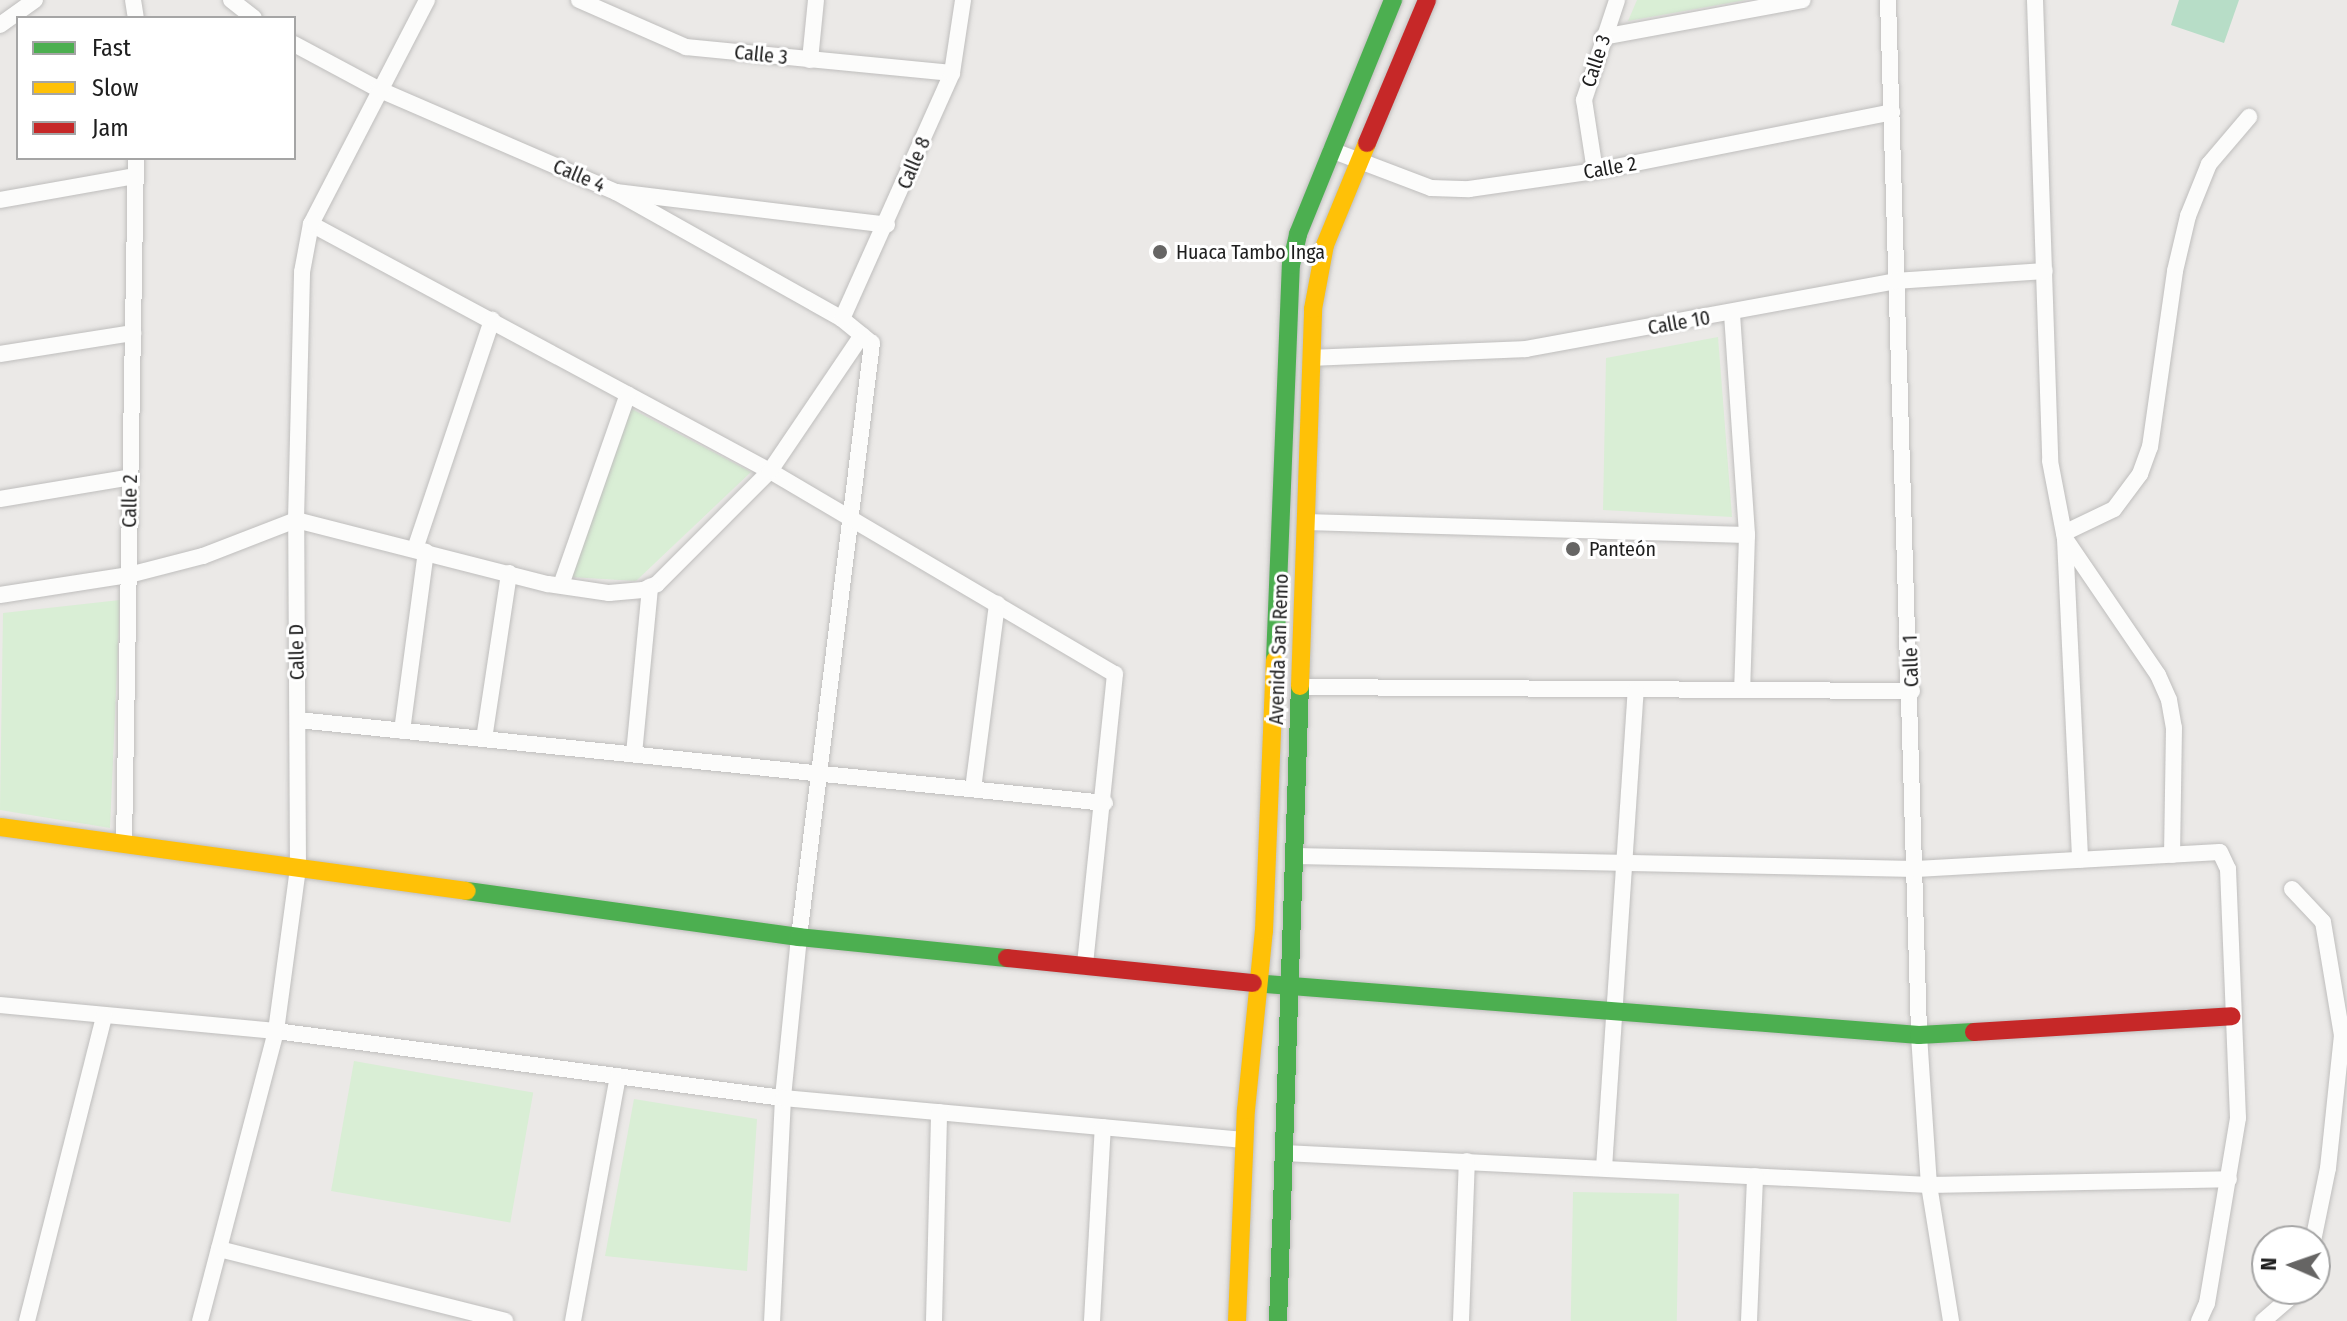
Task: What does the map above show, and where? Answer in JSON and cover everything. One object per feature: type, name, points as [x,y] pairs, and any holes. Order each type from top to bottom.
[{"type":"main road","name":"Avenida San Remo","points":[[1237,1321],[1244,1140],[1260,984],[1291,265],[1331,150],[1393,0]]},
{"type":"main road","name":"Avenida San Remo","points":[[1278,1321],[1292,987],[1311,358],[1318,273],[1427,0]]},
{"type":"main road","points":[[0,827],[799,937],[1292,987],[1919,1035],[2232,1016]]},
{"type":"street","points":[[0,25],[35,0]]},
{"type":"street","name":"Calle D","points":[[200,1321],[276,1031],[298,868],[296,520],[299,311],[311,224],[378,89],[427,0]]},
{"type":"street","name":"Calle 3","points":[[579,0],[686,47],[952,73]]},
{"type":"street","points":[[810,60],[816,0]]},
{"type":"street","name":"Calle 8","points":[[842,319],[887,225],[952,73],[963,0]]},
{"type":"street","name":"Calle 3","points":[[1595,171],[1584,100],[1617,0]]},
{"type":"street","points":[[1603,37],[1803,0]]},
{"type":"street","name":"Calle 1","points":[[1888,0],[1895,281],[1912,691],[1919,1035],[1929,1185],[1951,1321]]},
{"type":"street","points":[[2035,0],[2050,461],[2064,536],[2080,860]]},
{"type":"street","points":[[231,8],[249,16]]},
{"type":"street","name":"Calle 4","points":[[296,45],[378,89],[616,192],[887,225]]},
{"type":"street","name":"Calle 2","points":[[1331,150],[1431,188],[1469,189],[1595,171],[1892,112]]},
{"type":"street","points":[[2064,536],[2114,509],[2140,474],[2150,447],[2188,216],[2209,164],[2249,117]]},
{"type":"street","name":"Calle 2","points":[[124,844],[136,160]]},
{"type":"street","points":[[0,200],[135,176]]},
{"type":"street","points":[[616,192],[842,319],[872,343],[799,937],[783,1098],[772,1321]]},
{"type":"street","points":[[311,224],[770,471],[1115,674],[1105,803],[1085,966]]},
{"type":"street","name":"Calle 10","points":[[1311,358],[1485,354],[1732,314],[1895,281],[2045,271]]},
{"type":"street","points":[[1732,314],[1747,535],[1742,690]]},
{"type":"street","points":[[402,731],[420,551],[492,320]]},
{"type":"street","points":[[0,354],[133,333]]},
{"type":"street","points":[[0,595],[129,575],[203,556],[296,520],[561,585],[609,593],[650,587],[770,471],[862,335]]},
{"type":"street","points":[[561,585],[628,394]]},
{"type":"street","points":[[0,499],[131,477]]},
{"type":"street","points":[[1305,522],[1747,535]]},
{"type":"street","points":[[2064,536],[2158,675],[2169,700],[2174,728],[2172,855]]},
{"type":"street","points":[[484,739],[509,573]]},
{"type":"street","points":[[634,754],[650,587]]},
{"type":"street","points":[[973,789],[997,604]]},
{"type":"street","points":[[1301,687],[1912,691]]},
{"type":"street","points":[[1604,1168],[1636,690]]},
{"type":"street","points":[[298,720],[1105,803]]},
{"type":"street","points":[[1295,856],[1916,869],[2172,855],[2205,849],[2225,856],[2238,1118],[2207,1303],[2199,1321]]},
{"type":"street","points":[[2292,889],[2323,922],[2343,987],[2342,1035],[2328,1168],[2316,1225]]},
{"type":"street","points":[[0,1005],[276,1031],[783,1098],[1244,1140]]},
{"type":"street","points":[[27,1321],[104,1016]]},
{"type":"street","points":[[573,1321],[618,1076]]},
{"type":"street","points":[[934,1321],[939,1112]]},
{"type":"street","points":[[1092,1321],[1103,1127]]},
{"type":"street","points":[[1284,1153],[1929,1185],[2229,1179]]},
{"type":"street","points":[[1461,1321],[1467,1161]]},
{"type":"street","points":[[1749,1321],[1755,1176]]},
{"type":"street","points":[[219,1249],[505,1321]]},
{"type":"street","points":[[2263,1321],[2282,1305]]},
{"type":"green space","points":[[1637,0],[1746,0],[1628,21]]},
{"type":"green space","points":[[2179,0],[2239,0],[2224,43],[2171,25]]},
{"type":"green space","points":[[1718,337],[1732,517],[1603,510],[1606,358]]},
{"type":"green space","points":[[630,408],[751,472],[636,581],[570,577]]},
{"type":"green space","points":[[120,600],[110,828],[0,810],[3,613]]},
{"type":"green space","points":[[354,1061],[533,1093],[510,1223],[331,1191]]},
{"type":"green space","points":[[634,1099],[757,1119],[747,1271],[605,1256]]},
{"type":"green space","points":[[1573,1192],[1679,1194],[1677,1321],[1571,1321]]},
{"type":"traffic: fast","points":[[1275,660],[1291,265],[1298,234],[1393,0]]},
{"type":"traffic: fast","points":[[1278,1321],[1300,686]]},
{"type":"traffic: fast","points":[[467,891],[799,937],[1007,958]]},
{"type":"traffic: fast","points":[[1253,983],[1919,1035],[1974,1032]]},
{"type":"traffic: slow","points":[[1300,686],[1313,309],[1325,245],[1367,143]]},
{"type":"traffic: slow","points":[[1237,1321],[1246,1110],[1264,931],[1275,660]]},
{"type":"traffic: slow","points":[[0,827],[467,891]]},
{"type":"traffic: jam","points":[[1367,143],[1427,0]]},
{"type":"traffic: jam","points":[[1007,958],[1253,983]]},
{"type":"traffic: jam","points":[[1974,1032],[2232,1016]]},
{"type":"place","name":"Huaca Tambo Inga","points":[[1160,252]]},
{"type":"place","name":"Panteón","points":[[1573,549]]}]
